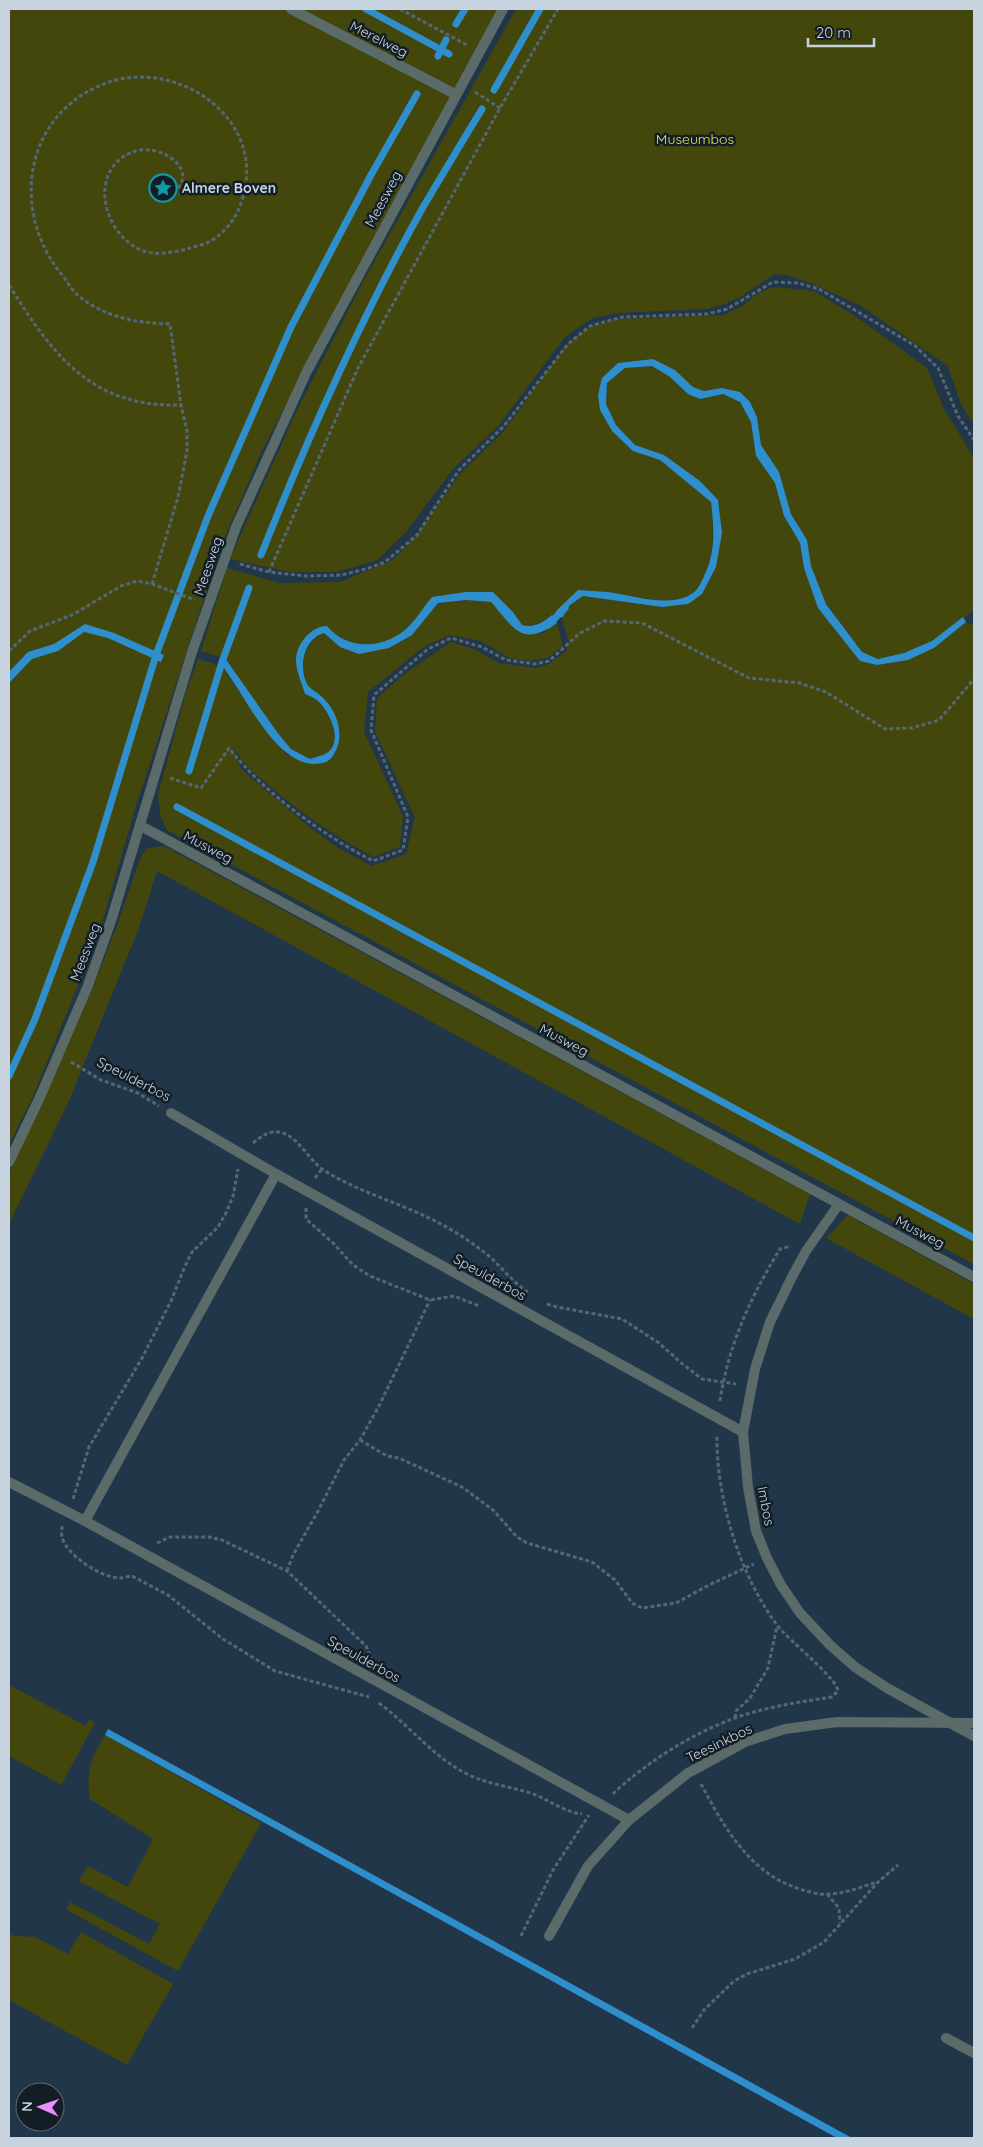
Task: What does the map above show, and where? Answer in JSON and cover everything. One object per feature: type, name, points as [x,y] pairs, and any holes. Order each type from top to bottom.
[{"type":"street","name":"Merelweg","points":[[291,9],[456,94]]},
{"type":"street","name":"Meesweg","points":[[9,1162],[87,988],[111,921],[192,652],[223,560],[272,446],[308,371],[503,9]]},
{"type":"street","name":"Musweg","points":[[141,826],[974,1277]]},
{"type":"street","name":"Speulderbos","points":[[171,1113],[308,1192],[743,1432]]},
{"type":"street","points":[[85,1521],[276,1174]]},
{"type":"street","name":"Imbos","points":[[839,1204],[806,1251],[770,1322],[755,1369],[743,1432],[756,1531],[781,1586],[800,1613],[855,1668],[887,1688],[950,1722],[974,1723]]},
{"type":"street","name":"Speulderbos","points":[[9,1482],[67,1511],[629,1820]]},
{"type":"street","name":"Teesinkbos","points":[[549,1936],[588,1866],[629,1820],[693,1770],[745,1742],[785,1729],[847,1721],[950,1722],[974,1736]]},
{"type":"street","points":[[946,2038],[974,2053]]},
{"type":"path","points":[[400,9],[479,52]]},
{"type":"path","points":[[269,572],[358,368],[500,108],[558,9]]},
{"type":"path","points":[[152,584],[178,497],[187,450],[187,431],[181,405],[170,324],[138,322],[107,314],[79,296],[53,265],[36,228],[31,208],[34,159],[54,122],[69,105],[83,95],[101,85],[130,76],[160,77],[194,89],[215,104],[232,124],[242,145],[247,168],[246,190],[239,211],[226,229],[208,242],[164,254],[140,249],[121,237],[112,225],[105,204],[104,190],[108,176],[115,164],[126,155],[136,151],[152,150],[168,155],[180,168],[182,181],[176,190],[169,192],[163,188]]},
{"type":"path","points":[[462,84],[500,108]]},
{"type":"path","points":[[223,560],[269,572],[306,576],[341,575],[385,562],[417,535],[459,470],[503,427],[568,344],[590,326],[622,318],[706,314],[727,309],[773,282],[798,284],[819,289],[914,345],[938,368],[958,416],[974,440]]},
{"type":"path","points":[[9,284],[34,325],[58,355],[84,379],[115,396],[147,404],[181,405]]},
{"type":"path","points":[[9,651],[30,631],[72,615],[121,586],[137,581],[152,584],[189,598]]},
{"type":"path","points":[[155,773],[201,788],[230,748],[245,768],[314,826],[342,845],[373,861],[403,850],[408,817],[371,730],[374,695],[428,649],[451,638],[482,647],[506,660],[535,664],[550,661],[580,633],[604,620],[642,623],[749,678],[799,683],[826,692],[885,729],[912,728],[939,720],[974,679]]},
{"type":"path","name":"Speulderbos","points":[[58,1054],[101,1080],[138,1093],[171,1113]]},
{"type":"path","points":[[536,1298],[523,1289],[488,1256],[444,1226],[424,1215],[370,1195],[322,1169],[296,1142],[281,1132],[264,1134],[240,1154],[233,1196],[226,1213],[218,1227],[192,1252],[171,1301],[142,1358],[89,1447],[76,1492],[67,1511],[62,1538],[69,1549],[84,1563],[102,1575],[120,1578],[132,1576],[168,1595],[223,1639],[275,1671],[373,1699],[393,1714],[432,1751],[468,1774],[497,1785],[535,1795],[573,1813],[589,1815],[596,1812],[622,1786],[650,1764],[711,1728],[736,1718],[778,1706],[832,1697],[838,1691],[838,1686],[827,1674],[778,1626],[756,1590],[733,1538],[725,1507],[720,1472],[718,1418],[723,1382],[741,1321],[770,1264],[780,1249],[786,1246],[797,1247],[806,1251]]},
{"type":"path","points":[[322,1169],[312,1182],[308,1192],[306,1219],[360,1271],[394,1287],[430,1300],[454,1296],[476,1306],[499,1305],[514,1297],[523,1289]]},
{"type":"path","points":[[287,1571],[293,1555],[344,1460],[360,1440],[380,1404],[430,1300]]},
{"type":"path","points":[[543,1302],[557,1307],[622,1319],[658,1343],[702,1379],[752,1385]]},
{"type":"path","points":[[360,1440],[387,1456],[399,1458],[462,1487],[494,1510],[517,1537],[527,1543],[592,1562],[615,1580],[632,1603],[642,1608],[676,1603],[709,1584],[767,1558]]},
{"type":"path","points":[[132,1576],[156,1543],[170,1537],[208,1537],[222,1540],[287,1571],[366,1646],[372,1659],[373,1679]]},
{"type":"path","points":[[736,1718],[736,1711],[750,1698],[768,1668],[778,1626]]},
{"type":"path","points":[[693,1770],[720,1818],[739,1846],[755,1864],[772,1877],[788,1886],[813,1893],[827,1894],[844,1892],[878,1882]]},
{"type":"path","points":[[521,1936],[553,1870],[589,1815]]},
{"type":"path","points":[[692,2028],[704,2010],[734,1981],[747,1974],[795,1959],[814,1950],[824,1942],[878,1882],[898,1865]]},
{"type":"path","points":[[827,1894],[839,1908],[840,1924]]},
{"type":"green space","points":[[9,9],[499,9],[263,448],[210,572],[209,583],[135,809],[99,933],[34,1094],[9,1145]]},
{"type":"green space","name":"Museumbos","points":[[516,9],[974,9],[974,424],[962,407],[948,366],[861,306],[813,284],[787,275],[775,274],[740,297],[725,304],[707,309],[616,313],[591,319],[565,337],[500,424],[453,469],[406,532],[377,560],[337,572],[290,572],[230,559],[296,412],[364,280]]},
{"type":"green space","points":[[774,287],[814,291],[855,316],[927,368],[944,409],[974,458],[974,610],[932,641],[904,653],[878,659],[862,652],[825,602],[811,566],[807,540],[791,514],[779,472],[761,445],[757,417],[750,402],[722,388],[704,391],[693,387],[675,370],[653,359],[618,363],[602,378],[600,410],[633,451],[660,460],[711,502],[712,549],[708,567],[701,582],[691,594],[679,599],[659,600],[608,592],[578,590],[545,621],[529,626],[521,625],[513,612],[493,592],[465,592],[432,597],[413,622],[401,633],[380,643],[368,644],[346,640],[327,626],[315,629],[301,645],[305,694],[316,699],[323,707],[331,720],[335,736],[331,749],[325,754],[310,759],[291,749],[225,658],[201,651],[227,568],[280,583],[340,582],[393,560],[416,536],[460,474],[504,431],[565,346],[588,328],[615,319],[724,315],[742,306],[758,293]]},
{"type":"green space","points":[[652,366],[670,377],[688,394],[700,399],[723,394],[740,402],[751,422],[756,456],[775,483],[784,516],[800,543],[804,568],[860,661],[877,665],[934,648],[966,622],[970,625],[974,623],[974,1264],[167,830],[160,815],[158,795],[185,696],[198,659],[222,666],[270,736],[287,755],[327,762],[340,735],[326,703],[320,695],[308,686],[302,672],[304,656],[318,636],[324,633],[340,646],[389,648],[412,635],[438,603],[466,600],[491,602],[518,632],[543,633],[557,623],[563,646],[547,658],[530,661],[509,658],[481,641],[450,635],[425,646],[368,692],[364,732],[403,816],[400,847],[373,857],[356,847],[307,816],[277,792],[247,766],[233,748],[241,769],[312,829],[338,848],[372,866],[406,854],[415,818],[375,731],[377,698],[403,675],[451,642],[476,650],[499,663],[536,668],[549,664],[566,651],[569,643],[562,618],[570,605],[583,596],[662,607],[688,604],[716,567],[718,500],[700,481],[664,455],[635,445],[616,425],[606,404],[607,383],[625,368]]},
{"type":"green space","points":[[164,846],[810,1194],[800,1224],[157,871],[139,928],[68,1103],[9,1224],[9,1174],[91,992],[117,926],[141,856],[148,848]]},
{"type":"green space","points":[[848,1215],[974,1284],[974,1319],[826,1238]]},
{"type":"green space","points":[[9,1685],[86,1726],[89,1719],[95,1723],[61,1785],[9,1756]]},
{"type":"green space","points":[[105,1735],[261,1823],[178,1971],[67,1910],[70,1902],[149,1944],[160,1924],[79,1881],[88,1866],[128,1887],[153,1839],[90,1799],[90,1766]]},
{"type":"green space","points":[[81,1932],[173,1984],[127,2065],[9,2000],[9,1933],[14,1936],[35,1937],[68,1954]]},
{"type":"water","points":[[653,359],[675,370],[693,387],[704,391],[722,388],[740,392],[750,402],[757,417],[761,445],[779,472],[791,514],[807,540],[811,566],[826,604],[862,652],[878,659],[904,653],[932,641],[963,617],[966,622],[934,648],[908,660],[877,665],[860,661],[818,608],[804,568],[800,543],[784,516],[775,483],[756,456],[751,422],[740,402],[723,394],[700,399],[688,394],[670,377],[652,366],[625,368],[607,383],[606,404],[616,425],[635,445],[664,455],[700,481],[718,500],[722,533],[716,567],[702,594],[688,604],[662,607],[583,596],[570,605],[562,618],[556,611],[578,590],[608,592],[659,600],[679,599],[688,596],[696,590],[708,567],[713,540],[711,502],[660,460],[633,451],[612,431],[600,410],[598,395],[602,378],[618,363]]},
{"type":"water","points":[[465,592],[493,592],[513,612],[522,625],[531,626],[538,624],[552,615],[557,623],[535,634],[526,634],[512,627],[491,602],[466,600],[438,603],[412,635],[389,648],[359,654],[340,647],[324,633],[317,636],[307,647],[303,669],[307,684],[326,701],[334,713],[339,727],[337,748],[326,762],[311,764],[297,760],[284,751],[261,724],[221,665],[223,657],[291,749],[310,759],[325,754],[331,749],[335,736],[334,728],[327,713],[317,701],[305,694],[298,674],[296,656],[301,644],[309,633],[315,629],[327,626],[346,640],[368,644],[380,643],[401,633],[413,622],[432,597]]},
{"type":"water","points":[[85,624],[114,633],[164,655],[161,662],[108,638],[84,632],[58,651],[32,659],[9,683],[9,672],[28,652],[54,644]]},
{"type":"water","points":[[108,1729],[852,2138],[837,2138],[105,1735]]},
{"type":"waterway","points":[[366,9],[449,54]]},
{"type":"waterway","points":[[456,24],[465,9]]},
{"type":"waterway","points":[[494,90],[540,9]]},
{"type":"waterway","points":[[438,56],[446,40]]},
{"type":"waterway","points":[[9,1076],[35,1019],[93,862],[156,655],[208,516],[291,327],[371,175],[417,94]]},
{"type":"waterway","points":[[261,555],[316,423],[377,293],[422,209],[482,109]]},
{"type":"waterway","points":[[189,771],[222,662],[249,588]]},
{"type":"waterway","points":[[548,625],[565,608]]},
{"type":"waterway","points":[[177,807],[974,1238]]},
{"type":"place","name":"Almere Boven","points":[[163,188]]}]
